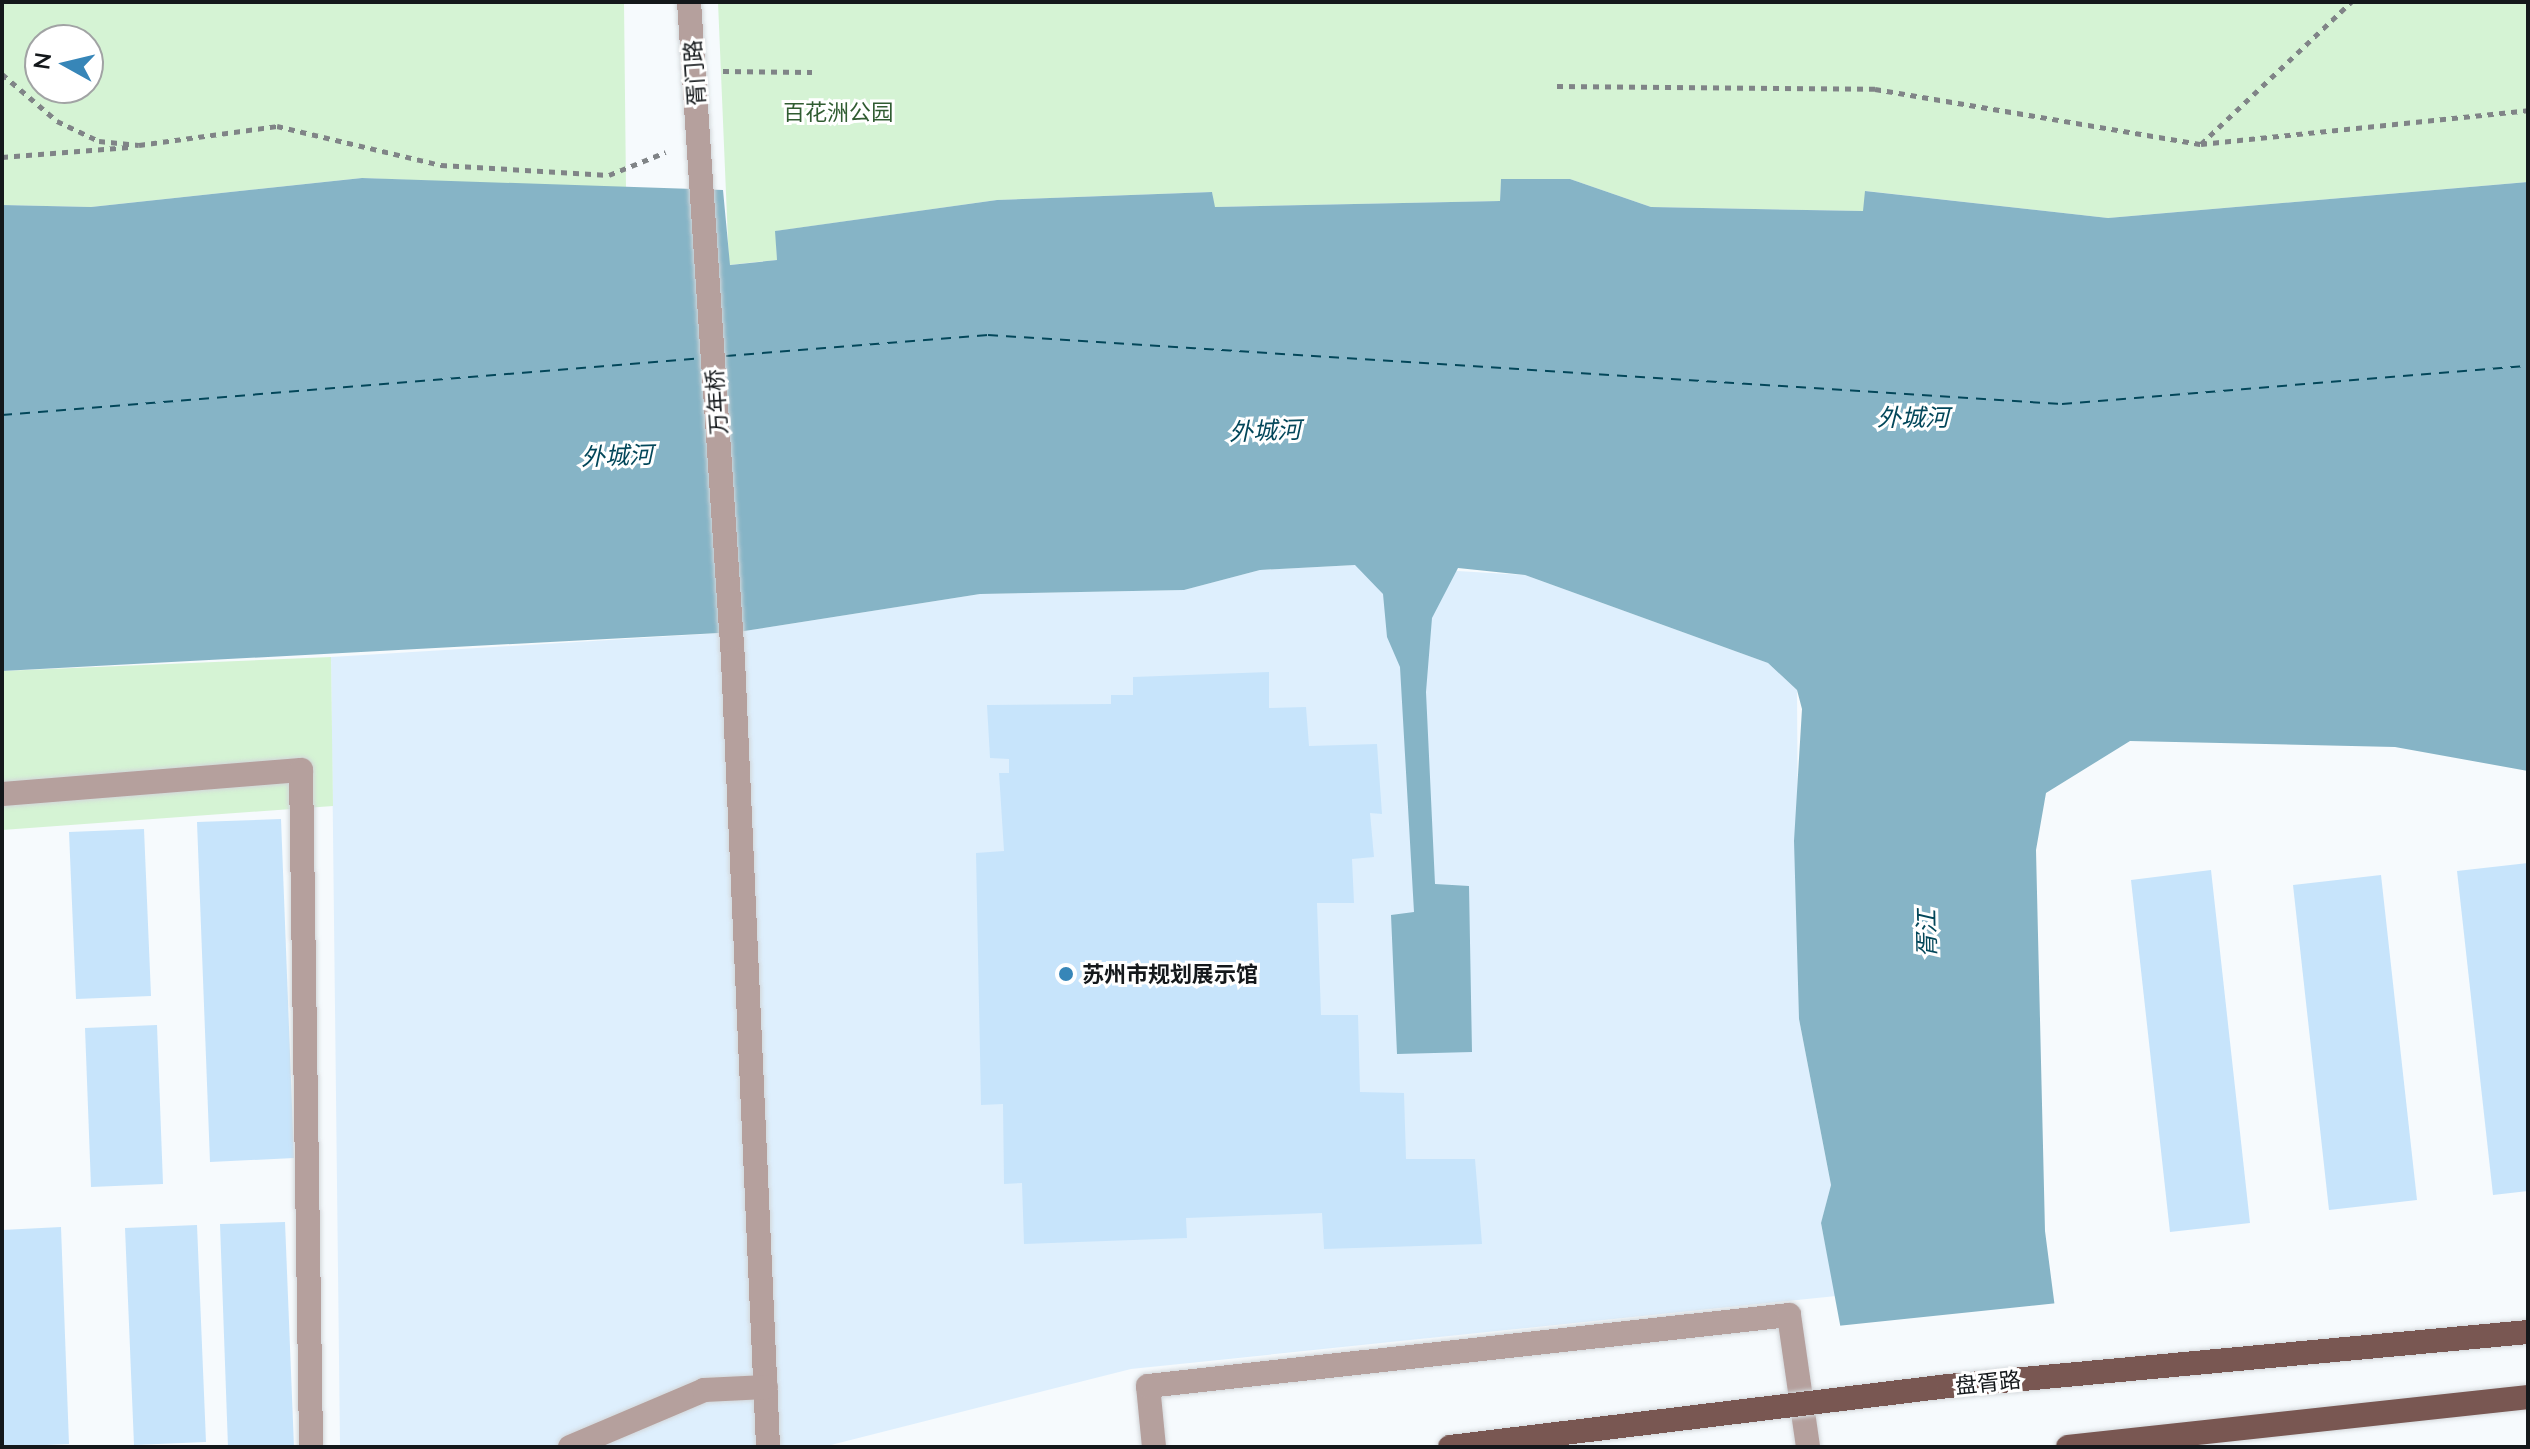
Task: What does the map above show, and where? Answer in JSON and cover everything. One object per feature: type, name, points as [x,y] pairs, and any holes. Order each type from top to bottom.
[{"type":"main road","name":"盘胥路","points":[[1450,1447],[1948,1386],[2528,1332]]},
{"type":"main road","points":[[2068,1447],[2528,1397]]},
{"type":"street","name":"胥门路","points":[[689,2],[699,139]]},
{"type":"street","name":"万年桥","points":[[699,139],[733,660],[768,1447]]},
{"type":"street","points":[[2,794],[301,770],[311,1447]]},
{"type":"street","points":[[1154,1447],[1148,1386],[1789,1315],[1808,1447]]},
{"type":"street","points":[[570,1447],[704,1390],[766,1387]]},
{"type":"path","points":[[2201,144],[2351,2]]},
{"type":"path","points":[[694,71],[812,72]]},
{"type":"path","points":[[2,74],[57,121],[99,141],[139,145]]},
{"type":"path","points":[[1557,86],[1875,89],[2201,144],[2528,110]]},
{"type":"path","points":[[2,157],[139,145],[277,126],[441,165],[609,175],[645,166],[699,139]]},
{"type":"shaded area","name":"苏州市规划展示馆","points":[[1355,565],[1525,575],[1768,663],[1797,690],[1799,1019],[1831,1185],[1821,1224],[1836,1296],[1131,1369],[823,1447],[340,1447],[331,657],[738,632],[980,594],[1184,590],[1260,570]]},
{"type":"green space","points":[[2,2],[624,2],[626,189],[362,178],[91,207],[2,205]]},
{"type":"green space","name":"百花洲公园","points":[[718,2],[2528,2],[2528,182],[2108,218],[1866,191],[1864,211],[1651,207],[1570,179],[1501,179],[1500,201],[1214,207],[1212,192],[997,200],[776,231],[777,260],[729,265]]},
{"type":"green space","points":[[331,657],[333,806],[2,830],[2,671]]},
{"type":"water","points":[[362,178],[723,190],[730,265],[777,260],[775,231],[997,200],[1212,192],[1215,207],[1500,201],[1501,179],[1570,179],[1651,207],[1863,211],[1865,191],[2108,218],[2528,182],[2528,771],[2395,747],[2130,741],[2046,793],[2036,850],[2045,1231],[2073,1447],[1863,1447],[1821,1223],[1831,1185],[1799,1019],[1794,841],[1802,709],[1797,690],[1768,663],[1525,575],[1458,568],[1432,618],[1426,692],[1435,884],[1469,886],[1472,1052],[1397,1054],[1391,915],[1414,912],[1400,667],[1387,637],[1383,594],[1355,565],[1260,570],[1184,590],[980,594],[738,632],[2,671],[2,205],[91,207]]},
{"type":"pier","points":[[2058,1303],[2077,1447],[1859,1447],[1837,1326]]},
{"type":"building","points":[[1269,672],[1269,708],[1306,707],[1309,746],[1377,744],[1382,814],[1370,813],[1374,857],[1352,859],[1354,903],[1317,903],[1321,1015],[1358,1015],[1360,1092],[1404,1093],[1406,1159],[1475,1159],[1482,1244],[1324,1249],[1322,1213],[1186,1218],[1187,1238],[1024,1244],[1022,1183],[1004,1184],[1003,1104],[981,1105],[976,853],[1004,851],[999,773],[1009,773],[1009,759],[990,758],[987,705],[1111,704],[1111,695],[1133,695],[1133,677]]},
{"type":"building","points":[[281,819],[294,1158],[210,1162],[197,822]]},
{"type":"building","points":[[144,829],[151,996],[76,999],[69,832]]},
{"type":"building","points":[[2528,863],[2528,1191],[2493,1195],[2457,871]]},
{"type":"building","points":[[2211,870],[2250,1223],[2170,1232],[2131,880]]},
{"type":"building","points":[[2381,875],[2417,1200],[2329,1210],[2293,885]]},
{"type":"building","points":[[157,1025],[163,1184],[91,1187],[85,1028]]},
{"type":"building","points":[[285,1222],[294,1447],[228,1447],[220,1224]]},
{"type":"building","points":[[197,1225],[206,1442],[134,1445],[125,1228]]},
{"type":"building","points":[[61,1227],[69,1444],[2,1447],[2,1230]]},
{"type":"ferry route","points":[[726,356],[988,335],[2062,404],[2528,366]]},
{"type":"ferry route","points":[[2,415],[704,358]]},
{"type":"place","name":"苏州市规划展示馆","points":[[1066,974]]},
{"type":"water label","name":"外城河","points":[[1913,417]]},
{"type":"water label","name":"外城河","points":[[1265,430]]},
{"type":"water label","name":"外城河","points":[[617,455]]},
{"type":"water label","name":"胥江","points":[[1926,934]]}]
